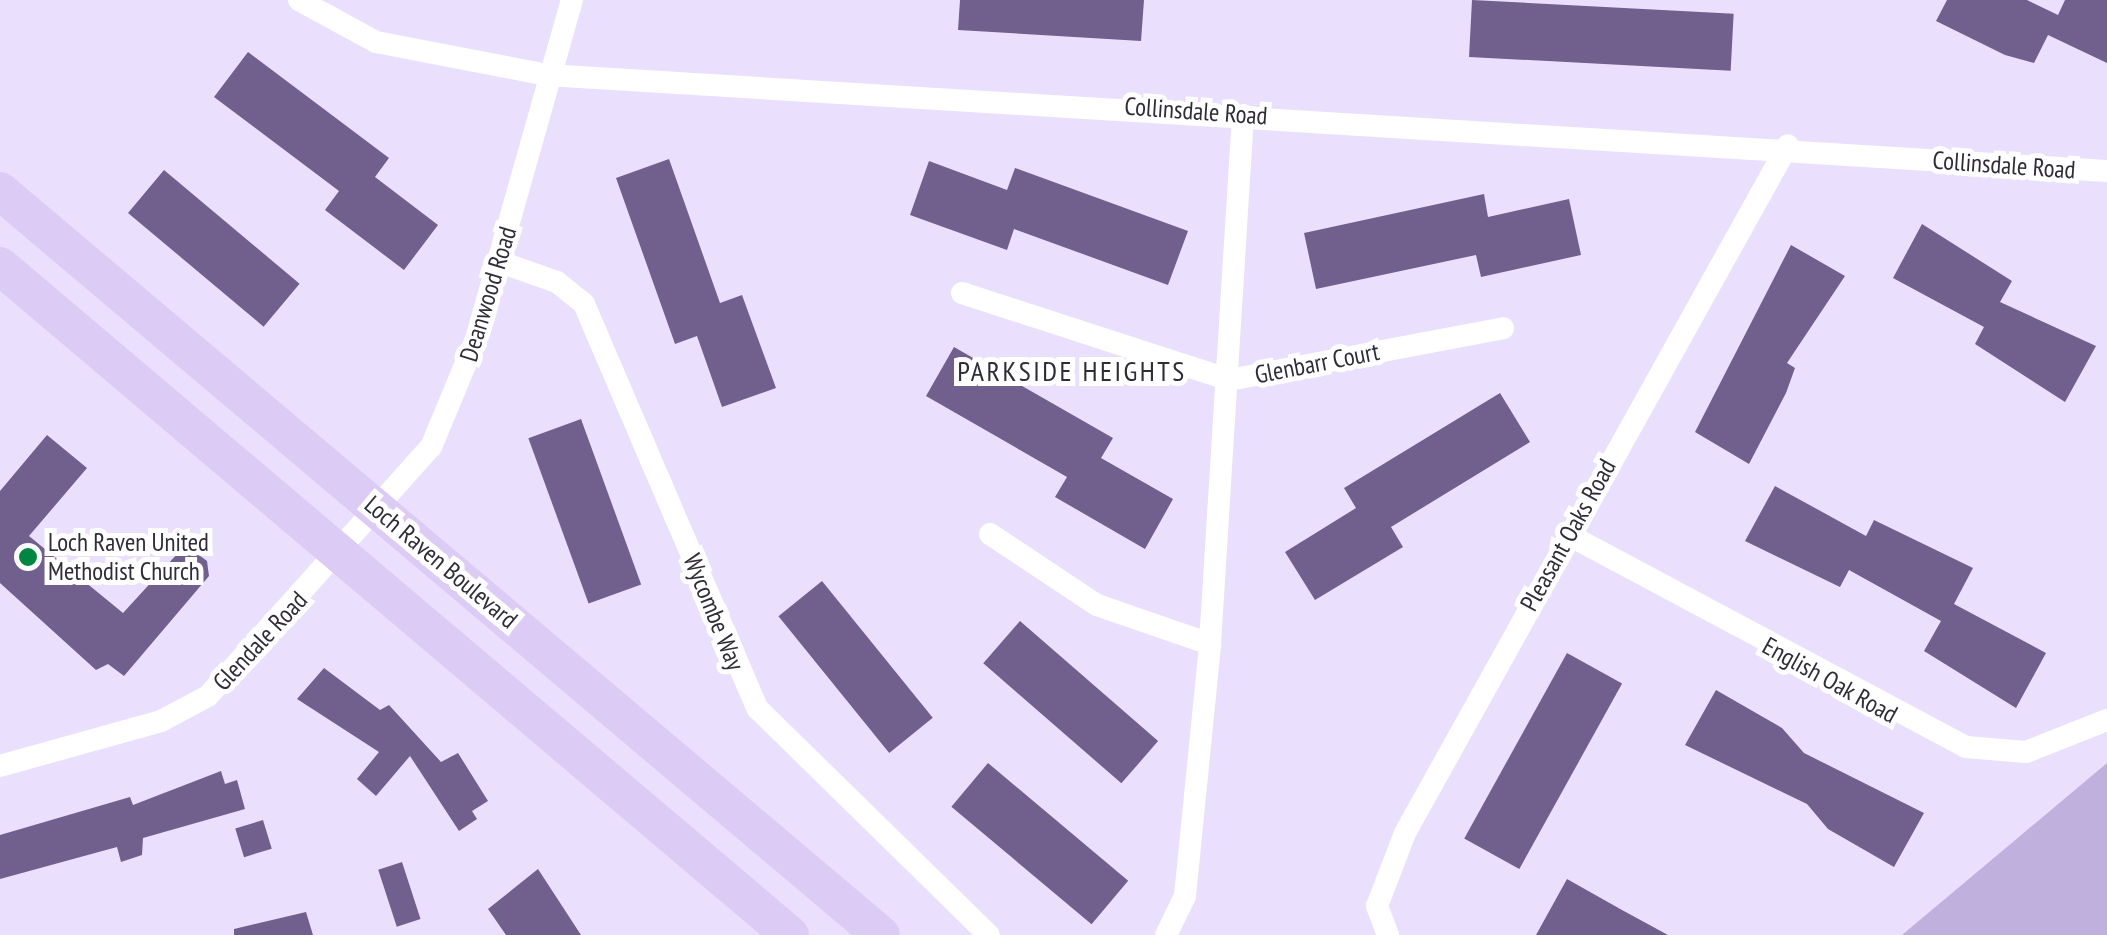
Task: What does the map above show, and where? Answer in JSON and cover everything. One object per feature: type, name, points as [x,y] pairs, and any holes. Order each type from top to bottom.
[{"type":"main road","name":"Loch Raven Boulevard","points":[[0,191],[881,935]]},
{"type":"main road","points":[[0,266],[778,930]]},
{"type":"street","name":"Collinsdale Road","points":[[298,0],[376,42],[546,75],[1788,146],[2107,171]]},
{"type":"street","name":"Deanwood Road","points":[[339,555],[380,510],[449,415],[500,262],[546,75],[572,0]]},
{"type":"street","points":[[1166,935],[1185,896],[1210,644],[1243,115]]},
{"type":"street","name":"Pleasant Oaks Road","points":[[1388,935],[1377,906],[1405,833],[1567,534],[1788,146]]},
{"type":"street","name":"Wycombe Way","points":[[500,262],[557,282],[584,304],[758,709],[989,935]]},
{"type":"street","name":"Glenbarr Court","points":[[962,293],[1228,380],[1503,328]]},
{"type":"street","points":[[990,534],[1097,605],[1210,644]]},
{"type":"street","name":"English Oak Road","points":[[1567,534],[1966,748],[2026,752],[2107,720]]},
{"type":"street","name":"Glendale Road","points":[[0,766],[161,721],[208,696],[339,555]]},
{"type":"shaded area","points":[[2107,763],[2107,935],[1902,935]]},
{"type":"building","points":[[960,0],[1144,0],[1141,41],[958,30]]},
{"type":"building","points":[[1472,0],[1734,14],[1731,71],[1469,57]]},
{"type":"building","points":[[1947,0],[2027,0],[2058,15],[2065,0],[2107,0],[2107,63],[2048,35],[2034,63],[2005,55],[1936,21]]},
{"type":"building","points":[[248,52],[389,158],[375,177],[438,225],[404,270],[325,210],[339,191],[214,97]]},
{"type":"building","points":[[669,159],[720,303],[742,295],[776,388],[722,407],[697,336],[675,344],[616,178]]},
{"type":"building","points":[[929,161],[1007,190],[1015,168],[1188,231],[1168,285],[1014,229],[1007,250],[910,215]]},
{"type":"building","points":[[164,170],[300,284],[264,327],[128,213]]},
{"type":"building","points":[[1484,194],[1488,217],[1569,199],[1581,255],[1481,277],[1476,255],[1316,289],[1304,233]]},
{"type":"building","points":[[1922,224],[2012,281],[2000,302],[2096,346],[2065,402],[1975,344],[1984,327],[1893,278]]},
{"type":"building","points":[[1791,245],[1845,276],[1787,363],[1795,368],[1786,393],[1749,464],[1695,432]]},
{"type":"building","points":[[954,347],[1113,438],[1101,458],[1173,499],[1145,549],[1055,497],[1067,477],[926,396]]},
{"type":"building","points":[[1500,393],[1530,442],[1391,527],[1403,547],[1315,600],[1285,552],[1356,508],[1344,488]]},
{"type":"building","points":[[581,419],[641,584],[589,604],[528,438]]},
{"type":"building","name":"Loch Raven United Methodist Church","points":[[47,435],[87,468],[29,536],[123,613],[178,553],[191,549],[207,561],[209,576],[124,676],[108,664],[96,670],[0,583],[0,491]]},
{"type":"building","points":[[1775,486],[1866,536],[1874,520],[1973,568],[1954,604],[2046,653],[2016,708],[1924,651],[1941,621],[1849,570],[1840,587],[1745,541]]},
{"type":"building","points":[[822,581],[933,718],[889,753],[778,616]]},
{"type":"building","points":[[1020,621],[1158,741],[1121,783],[983,663]]},
{"type":"building","points":[[1567,653],[1622,684],[1519,869],[1464,838]]},
{"type":"building","points":[[324,668],[380,710],[389,705],[441,762],[458,753],[488,801],[472,811],[477,819],[459,831],[410,756],[376,796],[357,779],[379,752],[297,699]]},
{"type":"building","points":[[1716,690],[1782,728],[1804,753],[1924,813],[1894,867],[1828,829],[1807,804],[1685,745]]},
{"type":"building","points":[[988,763],[1128,881],[1092,924],[951,807]]},
{"type":"building","points":[[221,771],[225,784],[237,780],[245,809],[143,838],[142,855],[121,862],[117,847],[0,879],[0,835],[130,797],[133,805]]},
{"type":"building","points":[[263,820],[272,849],[244,857],[235,828]]},
{"type":"building","points":[[402,862],[421,919],[397,927],[378,870]]},
{"type":"building","points":[[538,869],[581,935],[506,935],[488,909]]},
{"type":"building","points":[[1567,879],[1622,910],[1668,935],[1536,935]]},
{"type":"building","points":[[306,912],[313,935],[234,935],[234,929]]},
{"type":"place","name":"Loch Raven United Methodist Church","points":[[28,557]]},
{"type":"district","name":"PARKSIDE HEIGHTS","points":[[1072,371]]}]
